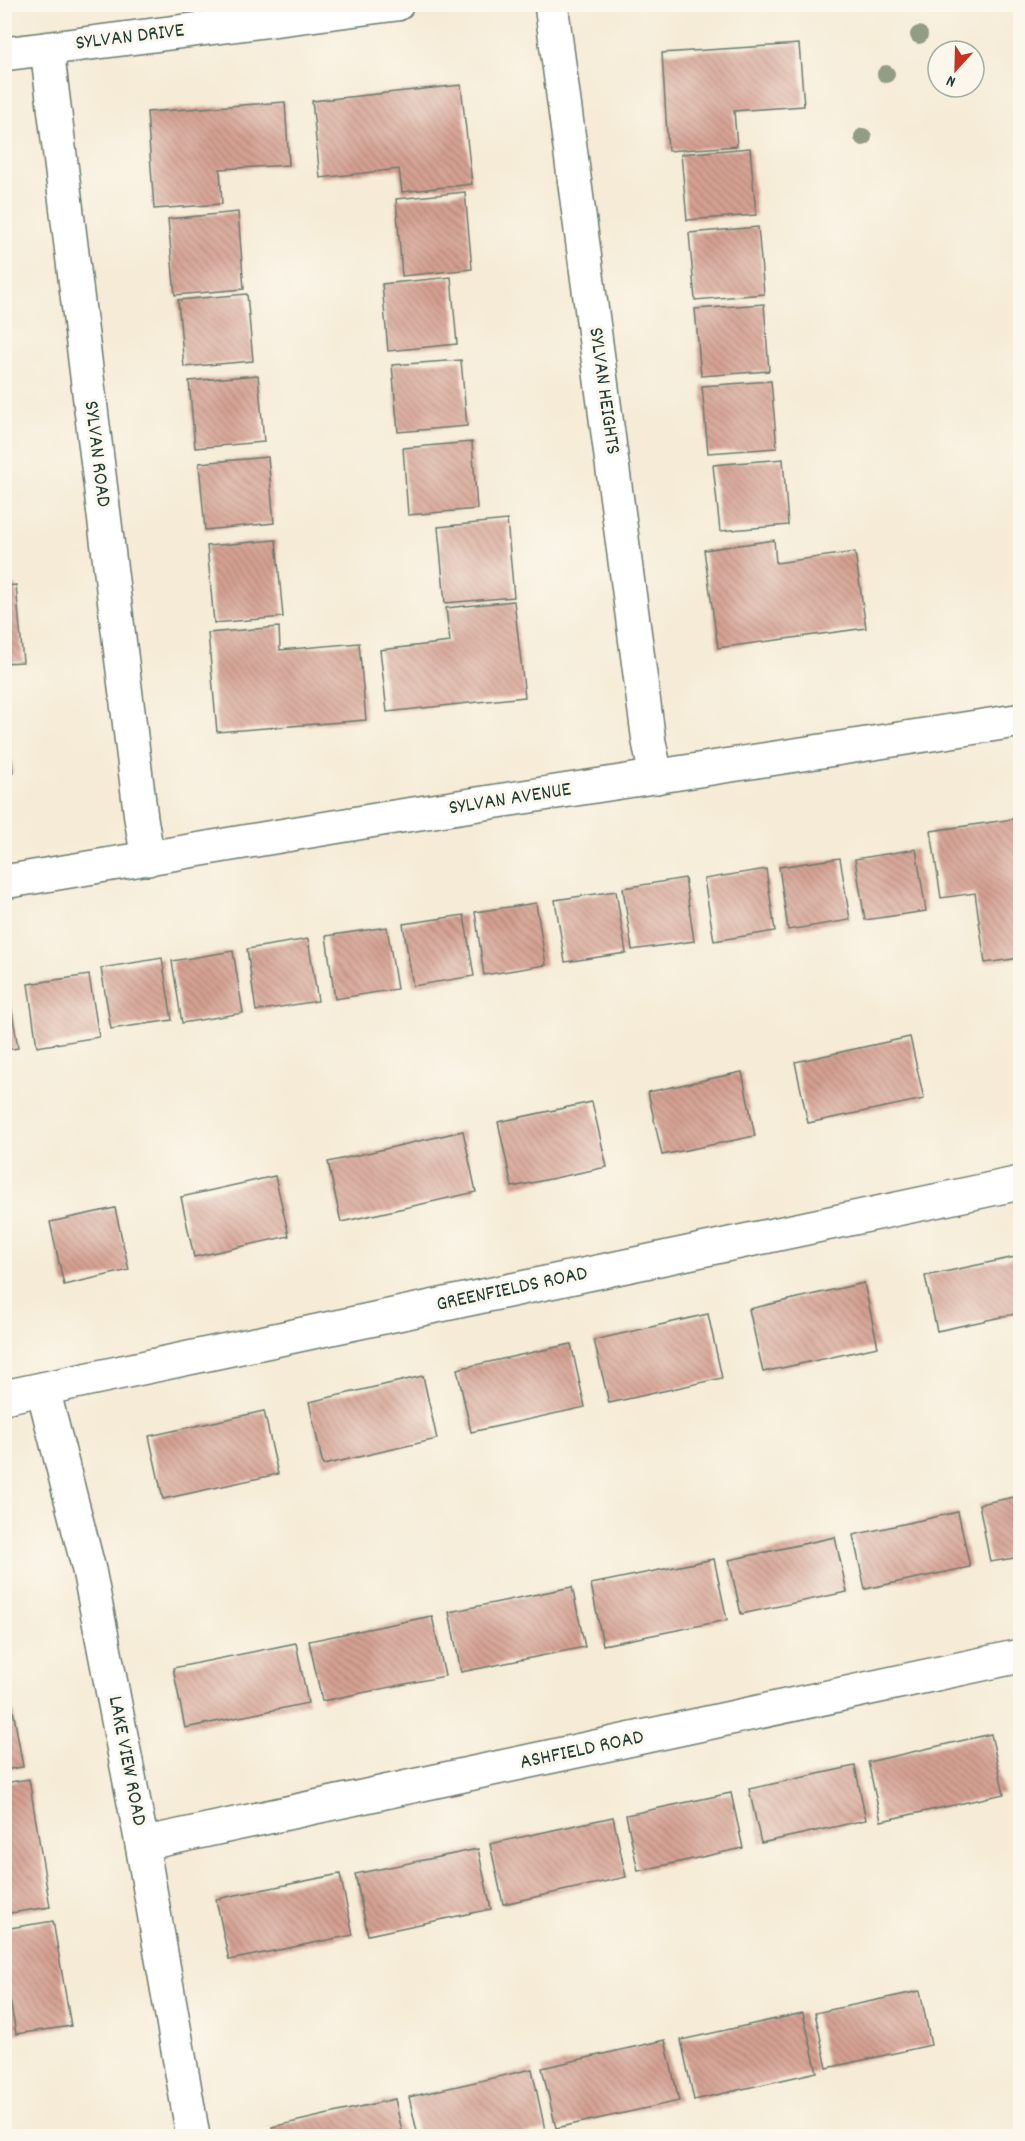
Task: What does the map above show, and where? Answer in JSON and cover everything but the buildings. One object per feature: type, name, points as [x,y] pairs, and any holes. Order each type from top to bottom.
[{"type":"street","name":"SYLVAN DRIVE","points":[[4,54],[397,4]]},
{"type":"street","name":"SYLVAN HEIGHTS","points":[[551,4],[649,742],[656,777]]},
{"type":"street","name":"SYLVAN ROAD","points":[[47,49],[141,818],[148,859]]},
{"type":"street","name":"SYLVAN AVENUE","points":[[4,882],[394,818],[1016,721]]},
{"type":"street","name":"GREENFIELDS ROAD","points":[[4,1397],[1020,1184]]},
{"type":"street","name":"LAKE VIEW ROAD","points":[[43,1389],[88,1570],[142,1844],[193,2136]]},
{"type":"street","name":"ASHFIELD ROAD","points":[[142,1844],[1020,1656]]}]
